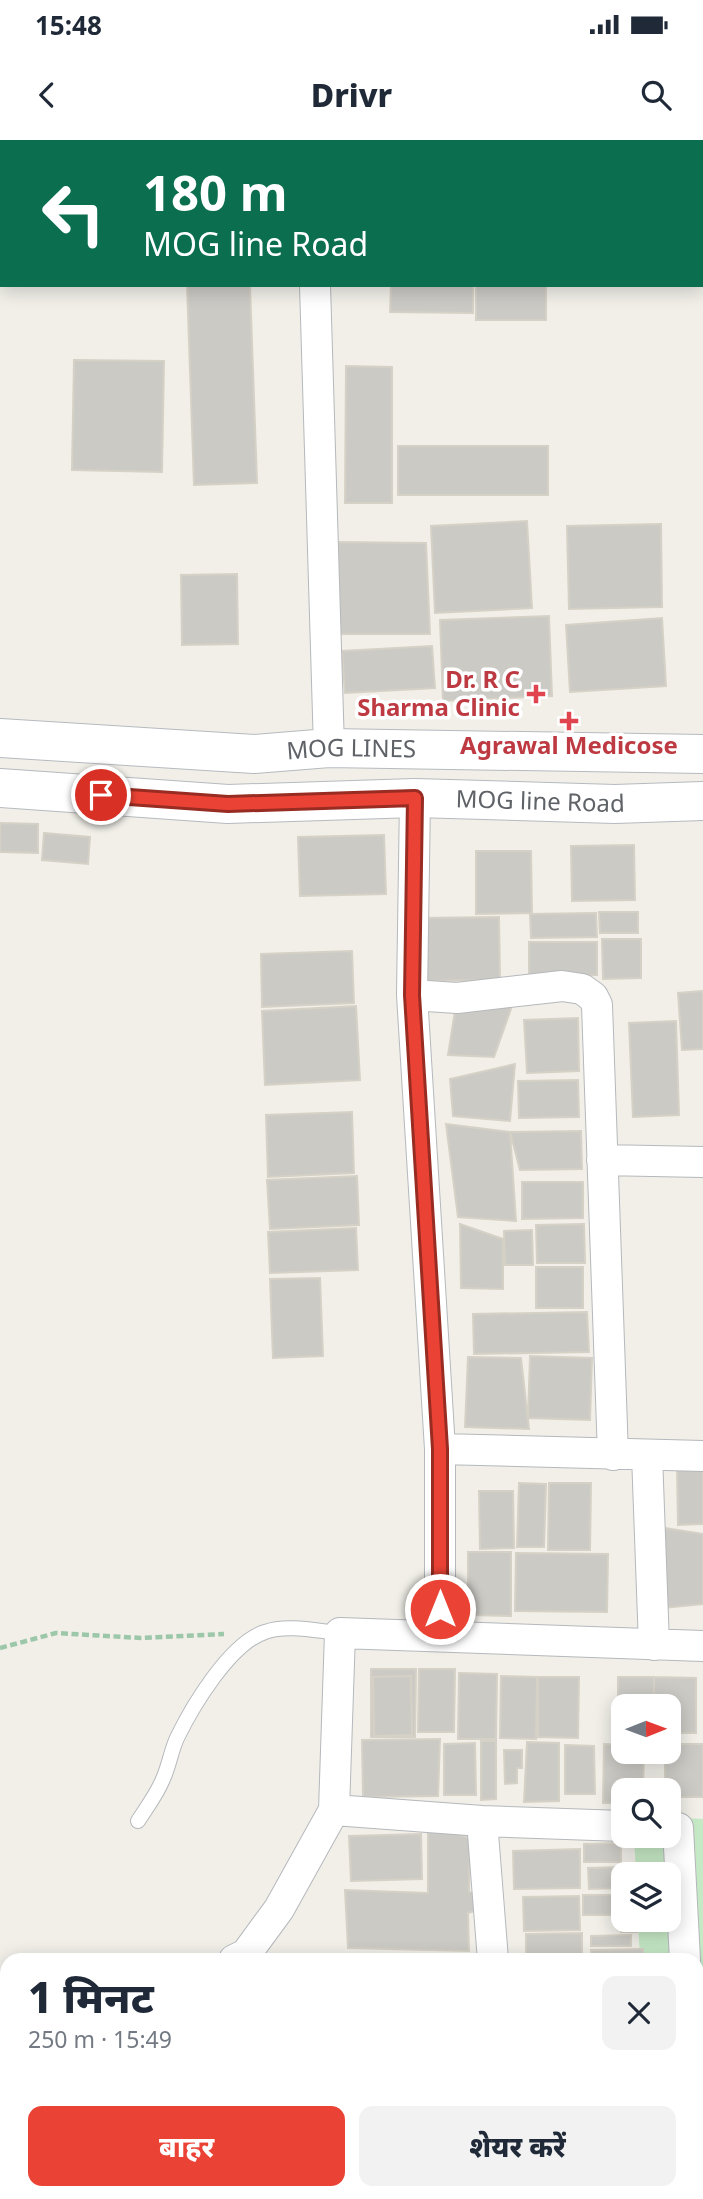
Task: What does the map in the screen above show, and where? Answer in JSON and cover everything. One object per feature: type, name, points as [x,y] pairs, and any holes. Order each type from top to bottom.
[{"type":"main road","name":"MOG LINES","points":[[0,738],[254,754],[329,748],[703,754]]},
{"type":"main road","name":"MOG line Road","points":[[0,788],[228,804],[415,798],[615,804],[703,801]]},
{"type":"street","points":[[315,287],[329,748]]},
{"type":"street","points":[[415,798],[412,995],[440,1449],[440,1635]]},
{"type":"street","points":[[412,995],[457,998],[562,986],[582,989],[593,997],[597,1005],[600,1022],[602,1160],[613,1455]]},
{"type":"street","points":[[602,1160],[703,1162]]},
{"type":"street","points":[[440,1449],[703,1457]]},
{"type":"street","points":[[648,1455],[654,1644]]},
{"type":"street","points":[[247,1953],[279,1909],[334,1810],[340,1633],[703,1646]]},
{"type":"street","points":[[334,1810],[482,1821],[611,1826]]},
{"type":"street","points":[[482,1821],[492,1953]]},
{"type":"street","points":[[683,1828],[685,1953]]},
{"type":"lane","points":[[138,1821],[164,1779],[176,1741],[193,1708],[221,1667],[248,1641],[264,1632],[281,1629],[340,1633]]},
{"type":"path","points":[[0,1648],[55,1633],[141,1639],[264,1632]]},
{"type":"green space","points":[[681,1818],[703,1819],[703,1953],[640,1953],[639,1932],[681,1932],[681,1862],[635,1862],[635,1848],[681,1848]]},
{"type":"building","points":[[187,287],[250,287],[257,483],[194,485]]},
{"type":"building","points":[[391,287],[473,287],[473,313],[390,312]]},
{"type":"building","points":[[476,287],[546,287],[546,320],[476,320]]},
{"type":"building","points":[[74,360],[164,361],[162,472],[72,470]]},
{"type":"building","points":[[346,366],[392,367],[392,503],[345,503]]},
{"type":"building","points":[[398,446],[548,446],[548,495],[398,495]]},
{"type":"building","points":[[527,521],[532,608],[435,613],[431,526]]},
{"type":"building","points":[[661,524],[662,607],[569,609],[567,526]]},
{"type":"building","points":[[338,542],[426,543],[430,634],[339,634]]},
{"type":"building","points":[[237,574],[238,644],[182,645],[181,575]]},
{"type":"building","points":[[549,616],[552,696],[443,701],[440,620]]},
{"type":"building","points":[[662,618],[666,686],[570,692],[566,625]]},
{"type":"building","points":[[432,646],[435,688],[345,693],[342,651]]},
{"type":"building","points":[[0,823],[38,824],[38,853],[0,852]]},
{"type":"building","points":[[44,833],[90,837],[88,864],[42,860]]},
{"type":"building","points":[[384,835],[386,894],[300,896],[298,837]]},
{"type":"building","points":[[634,845],[635,900],[572,901],[571,846]]},
{"type":"building","points":[[476,851],[531,851],[532,913],[476,914]]},
{"type":"building","points":[[599,912],[638,912],[638,933],[600,933]]},
{"type":"building","points":[[596,913],[597,937],[531,938],[530,914]]},
{"type":"building","points":[[499,917],[500,980],[420,981],[419,918]]},
{"type":"building","points":[[602,939],[641,939],[641,978],[603,979]]},
{"type":"building","points":[[529,942],[597,942],[597,975],[529,976]]},
{"type":"building","points":[[352,951],[354,1003],[262,1007],[261,954]]},
{"type":"building","points":[[703,991],[703,1049],[682,1050],[678,993]]},
{"type":"building","points":[[457,998],[512,1006],[494,1057],[448,1055]]},
{"type":"building","points":[[356,1006],[360,1080],[265,1085],[262,1011]]},
{"type":"building","points":[[578,1018],[579,1071],[527,1073],[524,1020]]},
{"type":"building","points":[[676,1021],[679,1115],[633,1117],[629,1023]]},
{"type":"building","points":[[515,1064],[510,1121],[453,1116],[450,1079]]},
{"type":"building","points":[[578,1080],[579,1117],[519,1118],[518,1081]]},
{"type":"building","points":[[352,1112],[354,1173],[268,1177],[266,1115]]},
{"type":"building","points":[[446,1124],[510,1132],[516,1221],[458,1217]]},
{"type":"building","points":[[581,1131],[582,1169],[520,1170],[510,1132]]},
{"type":"building","points":[[357,1176],[359,1225],[270,1229],[267,1180]]},
{"type":"building","points":[[522,1182],[583,1182],[583,1218],[522,1219]]},
{"type":"building","points":[[460,1224],[503,1239],[503,1289],[461,1288]]},
{"type":"building","points":[[584,1224],[585,1263],[537,1263],[536,1225]]},
{"type":"building","points":[[356,1228],[358,1270],[270,1273],[268,1232]]},
{"type":"building","points":[[532,1230],[533,1265],[505,1265],[504,1231]]},
{"type":"building","points":[[536,1267],[583,1267],[583,1308],[536,1308]]},
{"type":"building","points":[[320,1278],[323,1356],[273,1358],[270,1279]]},
{"type":"building","points":[[587,1312],[589,1352],[474,1354],[473,1314]]},
{"type":"building","points":[[530,1356],[592,1358],[590,1420],[528,1418]]},
{"type":"building","points":[[468,1357],[521,1358],[529,1429],[465,1427]]},
{"type":"building","points":[[703,1468],[703,1524],[678,1525],[677,1469]]},
{"type":"building","points":[[519,1483],[546,1484],[544,1547],[517,1547]]},
{"type":"building","points":[[549,1483],[591,1483],[590,1550],[548,1550]]},
{"type":"building","points":[[479,1491],[513,1491],[514,1548],[480,1549]]},
{"type":"building","points":[[665,1528],[703,1534],[703,1604],[664,1608]]},
{"type":"building","points":[[468,1552],[511,1552],[511,1616],[468,1615]]},
{"type":"building","points":[[516,1553],[608,1554],[607,1612],[515,1611]]},
{"type":"building","points":[[371,1669],[416,1669],[415,1737],[371,1737]]},
{"type":"building","points":[[419,1669],[455,1669],[454,1732],[418,1732]]},
{"type":"building","points":[[459,1673],[497,1674],[496,1739],[458,1739]]},
{"type":"building","points":[[411,1676],[412,1735],[374,1736],[373,1677]]},
{"type":"building","points":[[501,1676],[537,1677],[536,1739],[500,1738]]},
{"type":"building","points":[[538,1677],[579,1677],[578,1738],[538,1737]]},
{"type":"building","points":[[618,1677],[654,1677],[654,1694],[618,1694]]},
{"type":"building","points":[[654,1677],[696,1678],[696,1733],[681,1733],[681,1694],[654,1694]]},
{"type":"building","points":[[440,1739],[438,1796],[363,1797],[362,1740]]},
{"type":"building","points":[[481,1741],[496,1741],[496,1799],[481,1800]]},
{"type":"building","points":[[527,1742],[559,1743],[559,1801],[524,1802]]},
{"type":"building","points":[[475,1743],[476,1795],[444,1795],[444,1744]]},
{"type":"building","points":[[604,1744],[611,1744],[611,1764],[644,1764],[643,1778],[611,1778],[611,1803],[603,1803]]},
{"type":"building","points":[[681,1744],[703,1744],[703,1797],[681,1797],[681,1778],[665,1778],[665,1764],[681,1764]]},
{"type":"building","points":[[565,1745],[594,1746],[595,1794],[565,1794]]},
{"type":"building","points":[[504,1750],[522,1750],[522,1768],[517,1768],[517,1783],[505,1784]]},
{"type":"building","points":[[428,1832],[457,1833],[470,1839],[469,1892],[475,1893],[475,1911],[468,1913],[469,1951],[348,1948],[345,1890],[428,1893]]},
{"type":"building","points":[[421,1834],[422,1879],[351,1881],[349,1836]]},
{"type":"building","points":[[611,1843],[611,1848],[621,1848],[621,1862],[584,1862],[584,1844]]},
{"type":"building","points":[[580,1849],[580,1888],[514,1889],[513,1851]]},
{"type":"building","points":[[611,1867],[611,1888],[589,1889],[588,1868]]},
{"type":"building","points":[[583,1895],[611,1895],[611,1915],[583,1915]]},
{"type":"building","points":[[579,1896],[580,1930],[524,1931],[523,1897]]},
{"type":"building","points":[[582,1933],[582,1953],[526,1953],[526,1934]]},
{"type":"building","points":[[631,1935],[631,1946],[591,1946],[591,1936]]},
{"type":"building","points":[[643,1949],[643,1953],[591,1953],[591,1950]]},
{"type":"place","name":"Dr. R C Sharma Clinic","points":[[536,694]]},
{"type":"place","name":"Agrawal Medicose","points":[[569,721]]},
{"type":"route","points":[[101,795],[228,804],[415,798],[412,995],[440,1449],[440,1609]]}]
